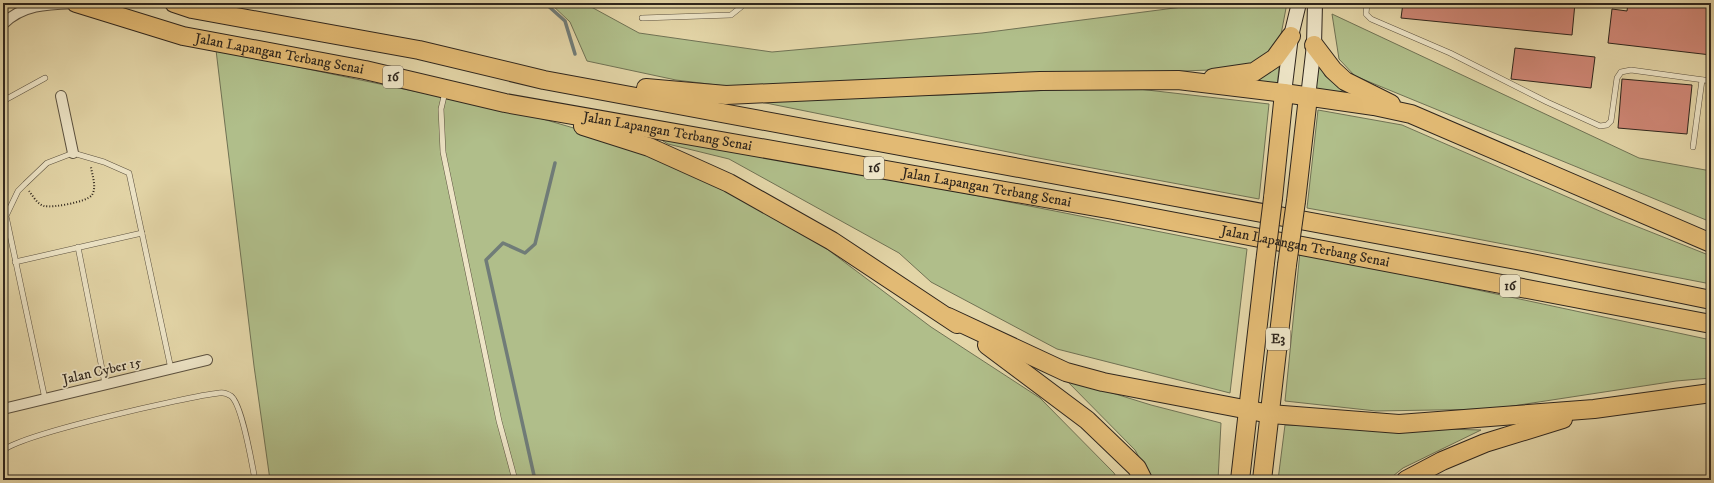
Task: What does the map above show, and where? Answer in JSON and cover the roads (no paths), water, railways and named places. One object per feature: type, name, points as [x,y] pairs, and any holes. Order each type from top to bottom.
[{"type":"highway","name":"Jalan Lapangan Terbang Senai","points":[[76,3],[183,36],[364,70],[505,103],[1113,210],[1711,324]]},
{"type":"highway","name":"Jalan Lapangan Terbang Senai","points":[[174,3],[192,9],[419,50],[544,80],[1527,262],[1711,300]]},
{"type":"highway","points":[[544,80],[590,81],[675,92],[726,95],[1040,81],[1178,80],[1254,72],[1275,58],[1291,36]]},
{"type":"highway","points":[[1314,45],[1333,70],[1345,81],[1411,114],[1711,243]]},
{"type":"highway","points":[[1178,80],[1374,106],[1411,114]]},
{"type":"highway","name":"E3","points":[[1240,480],[1284,93]]},
{"type":"highway","name":"E3","points":[[1262,480],[1308,97]]},
{"type":"highway","points":[[505,103],[649,147],[729,182],[832,241],[948,317],[1014,364],[1087,420],[1137,468],[1143,480]]},
{"type":"highway","points":[[948,317],[1066,372],[1102,382],[1270,414],[1399,424],[1594,409],[1711,393]]},
{"type":"highway","points":[[1406,480],[1442,461],[1485,443],[1594,409]]},
{"type":"main road","points":[[1284,93],[1291,36],[1299,3]]},
{"type":"main road","points":[[1308,97],[1314,45],[1315,3]]},
{"type":"street","points":[[3,24],[21,10],[35,6],[76,3]]},
{"type":"street","points":[[61,96],[73,153]]},
{"type":"street","name":"Jalan Cyber 15","points":[[3,409],[207,360]]},
{"type":"lane","points":[[642,18],[731,15],[741,8],[741,3]]},
{"type":"lane","points":[[1366,3],[1366,14],[1371,19],[1450,53],[1547,102],[1600,126],[1607,125],[1611,121],[1617,78],[1621,72],[1631,70],[1711,81]]},
{"type":"lane","points":[[3,101],[45,78]]},
{"type":"lane","points":[[1693,147],[1702,80]]},
{"type":"lane","points":[[446,89],[441,109],[443,152],[499,421],[515,480]]},
{"type":"lane","points":[[45,399],[6,216],[18,191],[25,184],[48,163],[73,153],[129,173],[171,369]]},
{"type":"lane","points":[[15,262],[142,233]]},
{"type":"lane","points":[[78,247],[105,384]]},
{"type":"lane","points":[[3,451],[9,445],[51,432],[221,392],[232,396],[235,401],[246,432],[255,480]]},
{"type":"lane","points":[[3,470],[5,480]]},
{"type":"waterway","points":[[545,3],[565,21],[575,54]]},
{"type":"waterway","points":[[535,480],[486,260],[503,243],[525,253],[535,244],[555,163]]}]
